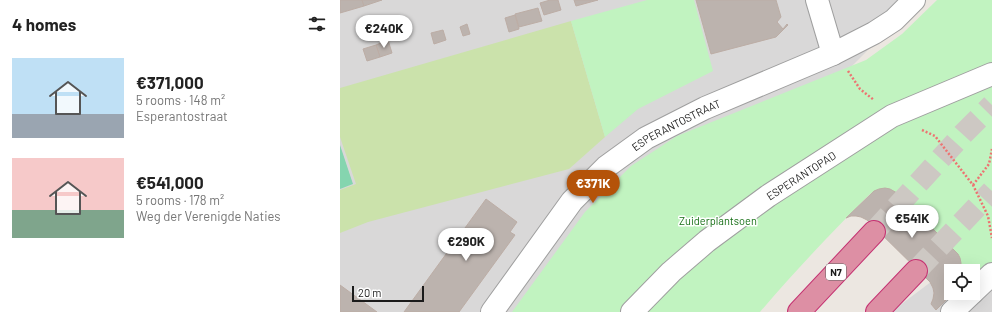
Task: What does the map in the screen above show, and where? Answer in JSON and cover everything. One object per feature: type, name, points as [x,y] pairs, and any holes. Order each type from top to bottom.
[{"type":"highway","name":"N7","points":[[799,312],[874,232]]},
{"type":"highway","points":[[877,312],[916,271]]},
{"type":"street","points":[[818,0],[833,54]]},
{"type":"street","name":"ESPERANTOSTRAAT","points":[[492,312],[572,201],[606,167],[646,138],[705,108],[833,54],[874,33],[894,20],[914,0]]},
{"type":"street","name":"ESPERANTOPAD","points":[[632,312],[671,272],[707,241],[768,196],[892,116],[992,74]]},
{"type":"street","points":[[980,285],[992,274]]},
{"type":"street","points":[[952,312],[964,300]]},
{"type":"path","points":[[833,54],[850,74],[860,89],[892,116],[935,136],[973,185],[988,216],[992,238]]},
{"type":"path","points":[[973,185],[989,164],[992,149]]},
{"type":"shaded area","points":[[340,0],[918,0],[842,76],[527,312],[340,312]]},
{"type":"shaded area","points":[[992,236],[992,312],[891,312],[944,272],[944,300],[980,300],[980,264],[955,264]]},
{"type":"green space","points":[[647,0],[694,0],[713,71],[638,109],[605,137],[571,21]]},
{"type":"green space","name":"Zuiderplantsoen","points":[[937,0],[992,0],[992,265],[980,278],[980,264],[961,264],[958,254],[897,193],[890,190],[880,189],[870,194],[814,252],[760,312],[512,312],[585,212],[631,166],[677,136],[866,60],[902,34]]},
{"type":"green space","points":[[571,21],[605,137],[569,169],[368,222],[340,233],[340,190],[356,184],[340,137],[340,88]]},
{"type":"green space","points":[[340,145],[353,184],[340,189]]},
{"type":"building","points":[[340,0],[362,0],[364,6],[340,13]]},
{"type":"building","points":[[362,0],[382,0],[364,6]]},
{"type":"building","points":[[550,0],[558,0],[561,10],[544,15],[540,3]]},
{"type":"building","points":[[574,0],[598,0],[576,6]]},
{"type":"building","points":[[696,0],[776,0],[781,17],[777,22],[783,29],[787,24],[788,25],[776,37],[711,54]]},
{"type":"building","points":[[538,8],[542,21],[519,27],[515,14]]},
{"type":"building","points":[[515,15],[519,29],[509,32],[505,18]]},
{"type":"building","points":[[467,24],[470,34],[463,36],[460,27]]},
{"type":"building","points":[[443,30],[446,40],[434,44],[431,33]]},
{"type":"building","points":[[388,40],[392,53],[380,57],[376,45]]},
{"type":"building","points":[[376,45],[380,57],[367,61],[363,49]]},
{"type":"building","points":[[879,189],[890,189],[897,193],[958,254],[960,258],[961,264],[944,264],[944,300],[946,300],[936,310],[931,304],[934,293],[930,282],[867,220],[856,216],[846,218],[874,191]]},
{"type":"building","points":[[486,199],[517,222],[510,232],[515,235],[459,312],[404,312]]},
{"type":"building","points":[[340,285],[377,312],[340,312]]},
{"type":"tunnel","points":[[874,232],[963,134],[992,105]]},
{"type":"tunnel","points":[[916,271],[992,191]]}]
